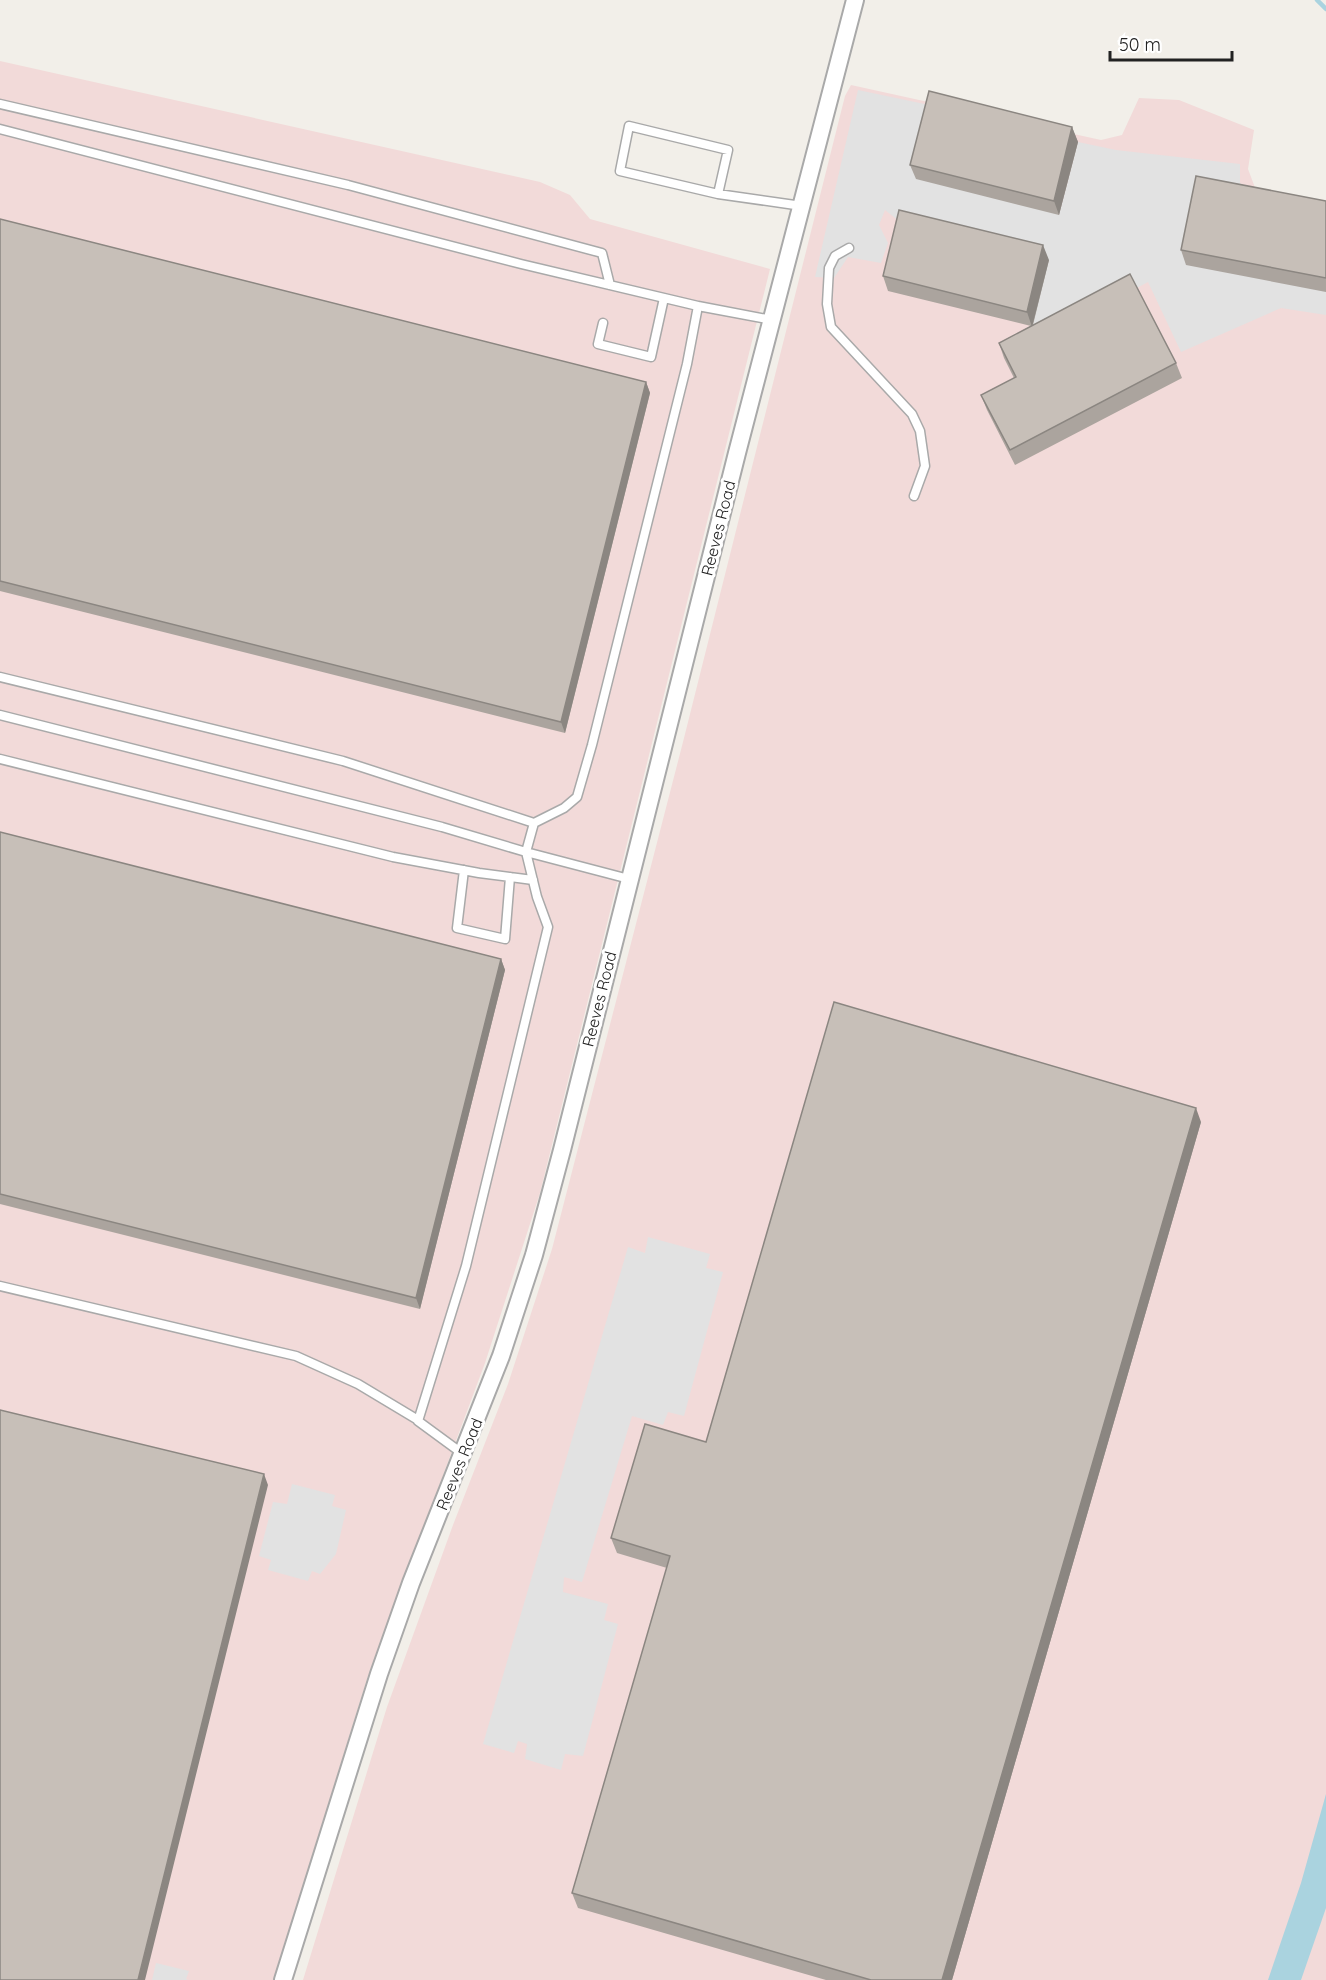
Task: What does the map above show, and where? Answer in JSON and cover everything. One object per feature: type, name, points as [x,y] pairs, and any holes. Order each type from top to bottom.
[{"type":"street","name":"Reeves Road","points":[[283,1980],[379,1674],[411,1583],[501,1356],[534,1255],[855,0]]},
{"type":"lane","points":[[0,104],[348,185],[602,253],[610,285]]},
{"type":"lane","points":[[718,194],[728,150],[629,126],[620,171],[718,194],[802,206]]},
{"type":"lane","points":[[0,129],[610,285],[698,306],[772,320]]},
{"type":"lane","points":[[849,248],[835,256],[829,268],[827,304],[831,327],[912,414],[920,431],[925,466],[914,496]]},
{"type":"lane","points":[[603,323],[598,344],[651,357],[664,298]]},
{"type":"lane","points":[[0,676],[343,761],[534,823],[564,808],[577,797],[659,478],[687,364],[698,306]]},
{"type":"lane","points":[[0,715],[442,827],[629,879]]},
{"type":"lane","points":[[0,759],[393,857],[533,880]]},
{"type":"lane","points":[[418,1420],[466,1266],[548,927],[526,852],[534,823]]},
{"type":"lane","points":[[464,870],[457,928],[505,939],[510,877]]},
{"type":"lane","points":[[0,1286],[296,1356],[358,1384],[418,1420],[463,1454]]},
{"type":"shaded area","points":[[0,61],[540,182],[570,195],[590,219],[770,269],[540,1193],[485,1363],[367,1679],[274,1980],[0,1980]]},
{"type":"shaded area","points":[[851,85],[1101,140],[1122,135],[1139,98],[1179,100],[1254,130],[1248,169],[1257,193],[1326,206],[1326,1980],[303,1980],[387,1707],[453,1525],[508,1384],[552,1249],[683,742],[845,96]]},
{"type":"shaded area","points":[[858,90],[934,106],[1059,215],[1078,142],[1116,150],[1240,164],[1240,183],[1253,190],[1326,292],[1326,315],[1281,308],[1181,352],[1148,282],[1135,289],[1032,327],[885,210],[879,225],[888,243],[881,263],[848,257],[834,278],[815,277]]},
{"type":"shaded area","points":[[648,1237],[710,1254],[706,1268],[723,1272],[684,1416],[668,1412],[663,1425],[632,1416],[582,1582],[564,1577],[563,1592],[608,1604],[604,1620],[618,1624],[583,1756],[565,1754],[561,1770],[525,1759],[527,1744],[518,1741],[514,1753],[483,1744],[628,1247],[645,1253]]},
{"type":"shaded area","points":[[292,1484],[335,1495],[332,1506],[346,1510],[336,1554],[320,1574],[312,1571],[308,1581],[268,1570],[271,1560],[259,1556],[273,1502],[287,1504]]},
{"type":"shaded area","points":[[156,1963],[189,1971],[186,1979],[188,1980],[152,1980]]},
{"type":"water","points":[[1326,1794],[1326,1908],[1301,1980],[1268,1980],[1301,1883]]},
{"type":"building","points":[[929,91],[1072,127],[1054,201],[910,165]]},
{"type":"building","points":[[1196,176],[1326,201],[1326,278],[1181,250]]},
{"type":"building","points":[[899,210],[1043,245],[1027,312],[883,276]]},
{"type":"building","points":[[0,219],[646,382],[561,722],[0,581]]},
{"type":"building","points":[[1130,274],[1176,363],[1010,450],[981,395],[1016,377],[999,343]]},
{"type":"building","points":[[0,832],[501,959],[416,1298],[0,1194]]},
{"type":"building","points":[[834,1002],[1196,1108],[942,1980],[871,1980],[572,1893],[670,1556],[611,1538],[645,1424],[706,1442]]},
{"type":"building","points":[[0,1410],[264,1474],[138,1980],[0,1980]]},
{"type":"waterway","points":[[1317,0],[1326,9]]}]
